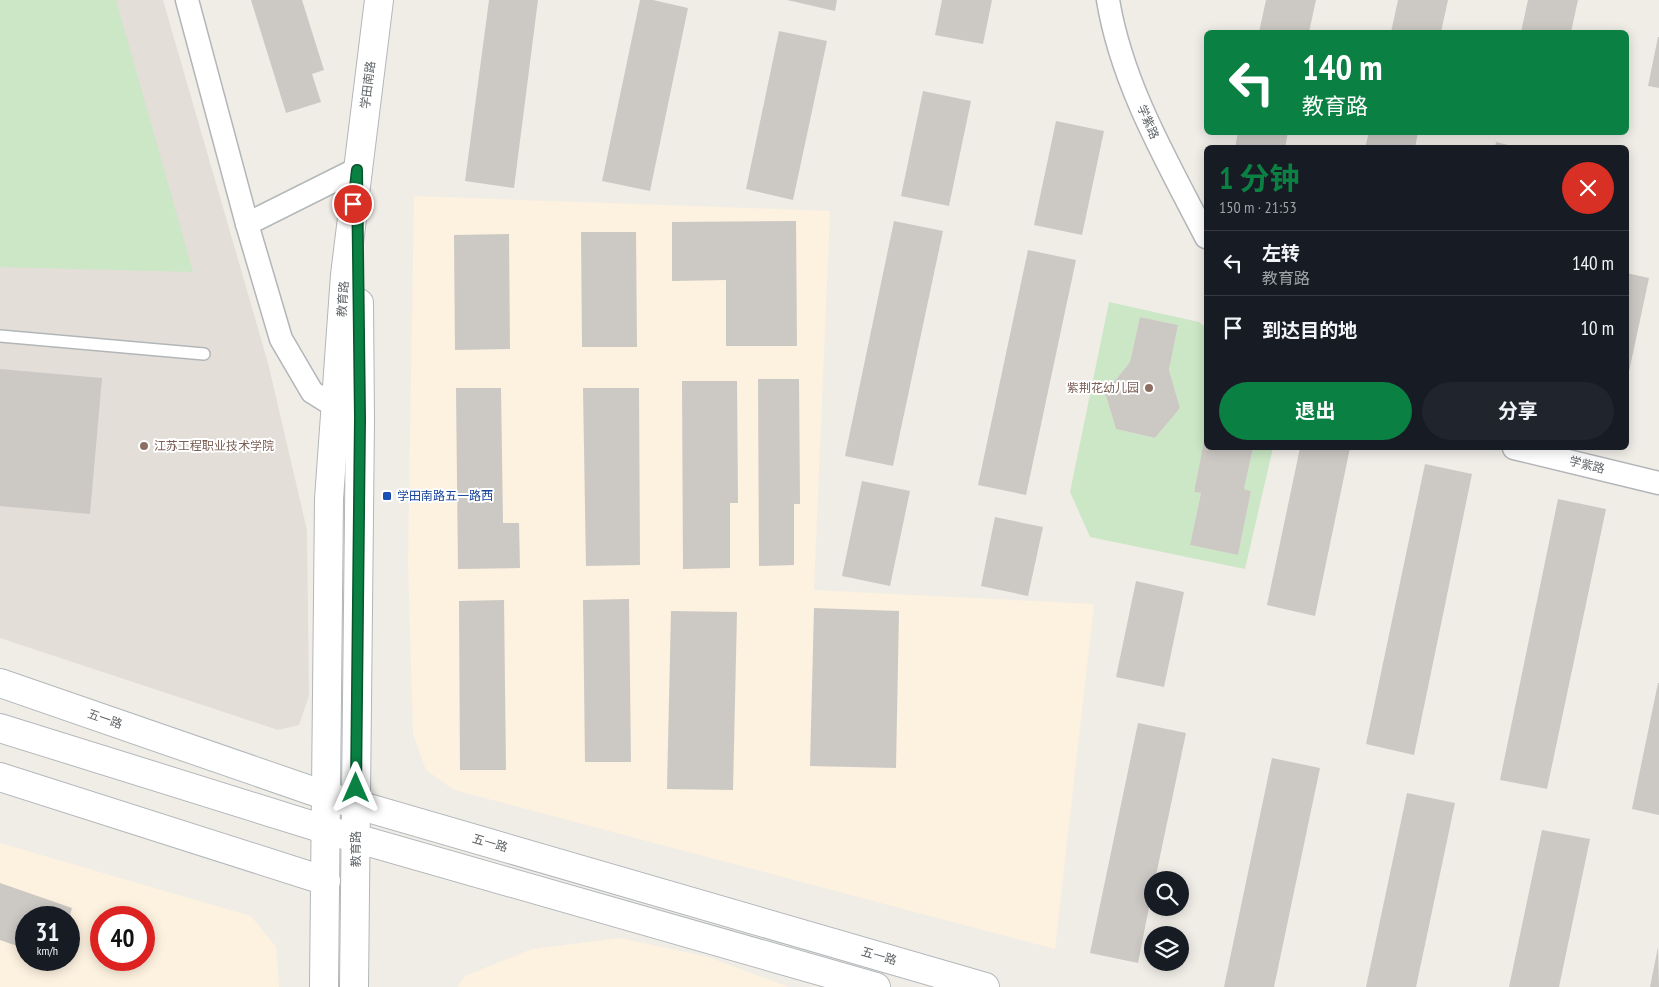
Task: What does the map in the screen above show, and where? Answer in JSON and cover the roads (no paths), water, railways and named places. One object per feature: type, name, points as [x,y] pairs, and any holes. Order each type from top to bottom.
[{"type":"main road","name":"学田南路","points":[[357,170],[379,0]]},
{"type":"main road","name":"教育路","points":[[324,987],[329,499],[345,275],[357,170]]},
{"type":"main road","name":"教育路","points":[[354,987],[360,428],[357,170]]},
{"type":"main road","name":"五一路","points":[[0,683],[327,796],[985,987]]},
{"type":"main road","points":[[0,728],[356,839],[876,987]]},
{"type":"main road","points":[[0,777],[326,881]]},
{"type":"street","points":[[187,0],[247,224],[281,338],[312,392],[336,407]]},
{"type":"street","name":"学紫路","points":[[1108,0],[1114,36],[1152,133],[1204,233]]},
{"type":"street","points":[[247,224],[357,170]]},
{"type":"street","name":"学紫路","points":[[1522,450],[1659,483]]},
{"type":"lane","points":[[0,336],[204,354]]},
{"type":"place","name":"紫荆花幼儿园","points":[[1149,388]]},
{"type":"place","name":"江苏工程职业技术学院","points":[[144,446]]},
{"type":"place","name":"学田南路五一路西","points":[[387,496]]}]
